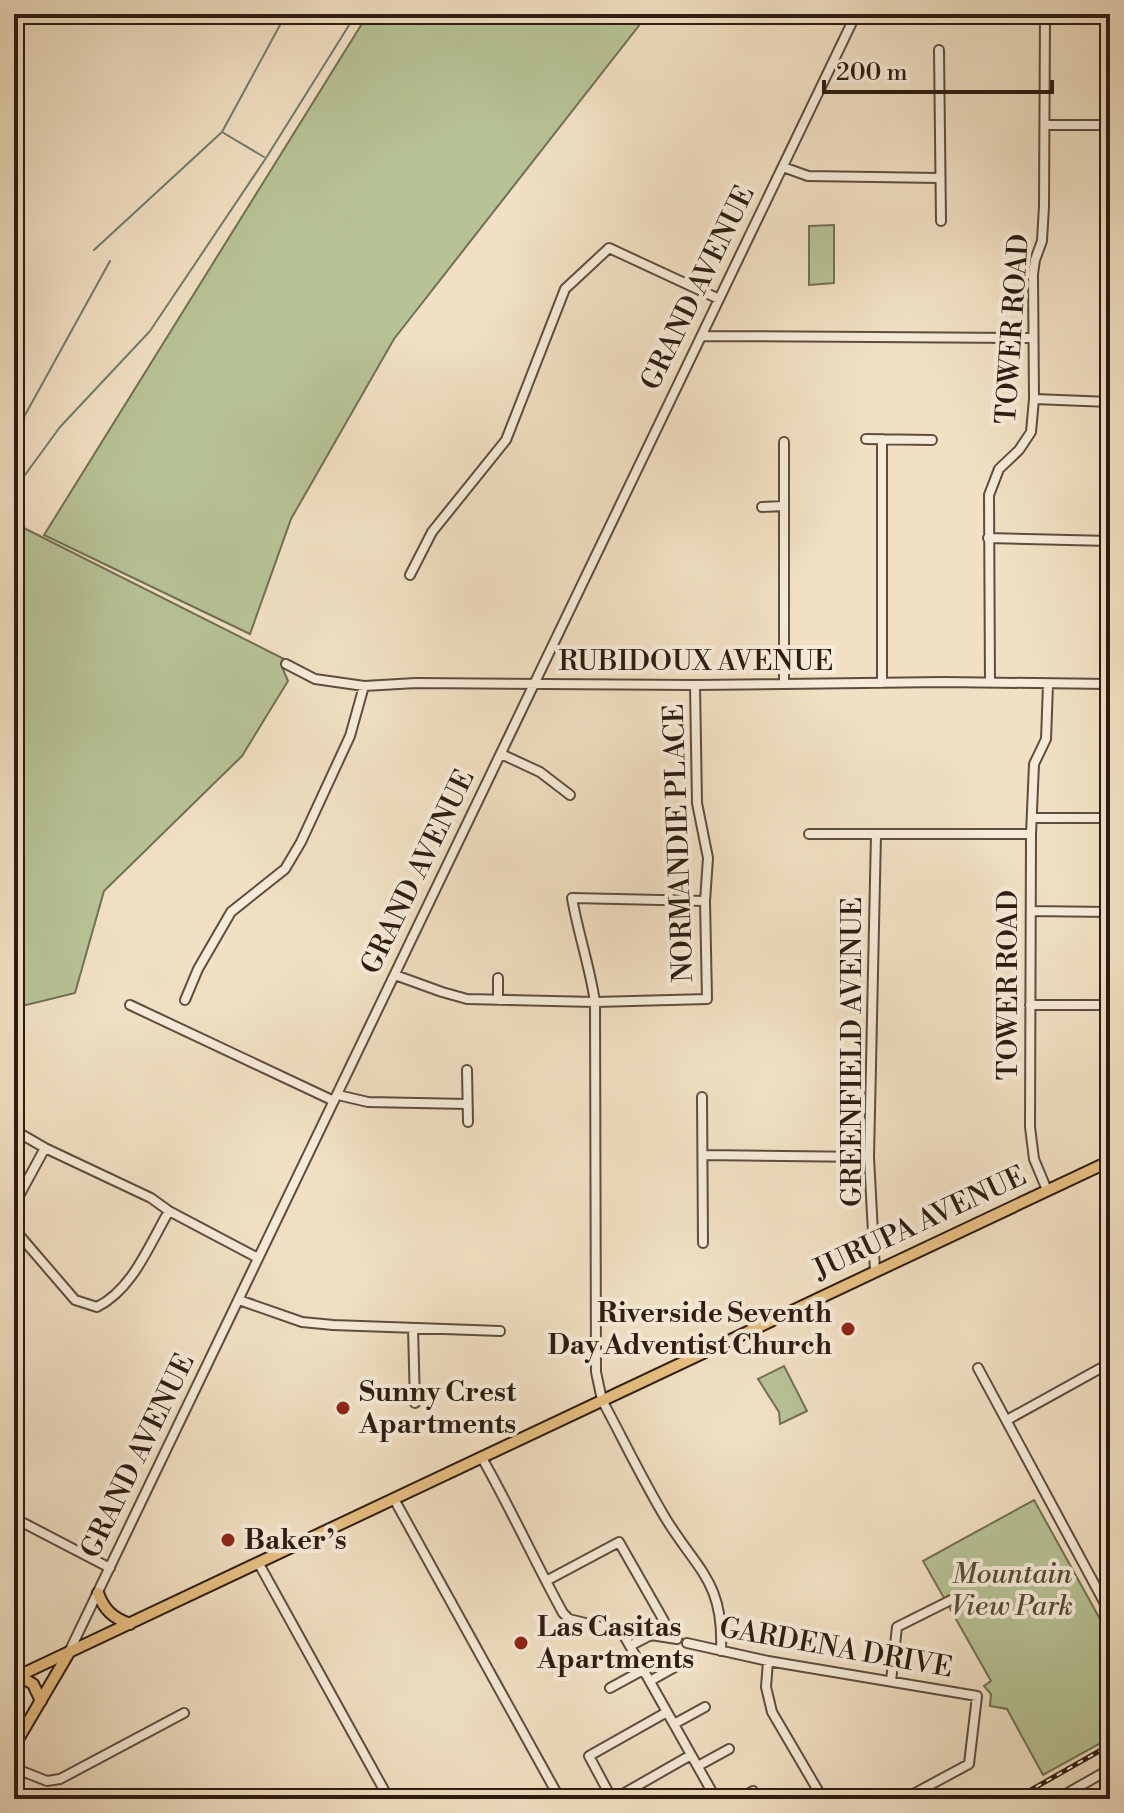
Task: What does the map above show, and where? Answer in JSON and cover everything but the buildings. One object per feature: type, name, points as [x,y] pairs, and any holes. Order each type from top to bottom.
[{"type":"main road","name":"JURUPA AVENUE","points":[[16,1677],[1110,1161]]},
{"type":"main road","points":[[98,1593],[116,1619],[130,1624]]},
{"type":"main road","name":"GRAND AVENUE","points":[[14,1746],[70,1650]]},
{"type":"main road","points":[[16,1677],[33,1684],[41,1701]]},
{"type":"street","name":"GRAND AVENUE","points":[[70,1650],[856,14]]},
{"type":"street","points":[[1045,15],[1110,15]]},
{"type":"street","name":"TOWER ROAD","points":[[990,682],[989,495],[999,469],[1019,450],[1031,432],[1034,399],[1033,274],[1042,241],[1045,15]]},
{"type":"street","points":[[939,50],[941,221]]},
{"type":"street","points":[[1045,125],[1110,125]]},
{"type":"street","points":[[783,167],[808,176],[939,178]]},
{"type":"street","points":[[410,575],[432,532],[506,440],[565,289],[609,248],[719,299]]},
{"type":"street","points":[[702,336],[1033,338]]},
{"type":"street","points":[[1034,399],[1110,402]]},
{"type":"street","points":[[866,439],[932,440]]},
{"type":"street","points":[[882,439],[882,683]]},
{"type":"street","points":[[784,442],[784,684]]},
{"type":"street","points":[[762,507],[784,506]]},
{"type":"street","points":[[988,538],[1110,541]]},
{"type":"street","name":"RUBIDOUX AVENUE","points":[[286,664],[315,679],[364,686],[416,683],[1110,684]]},
{"type":"street","name":"NORMANDIE PLACE","points":[[595,1002],[707,999],[705,901],[708,858],[697,803],[695,685]]},
{"type":"street","name":"TOWER ROAD","points":[[1047,1190],[1031,1144],[1030,1005],[1034,764],[1046,739],[1048,685]]},
{"type":"street","points":[[185,1000],[198,969],[231,912],[285,869],[301,842],[350,736],[364,686]]},
{"type":"street","points":[[501,754],[540,772],[570,795]]},
{"type":"street","points":[[1032,818],[1110,818]]},
{"type":"street","points":[[809,834],[1031,834]]},
{"type":"street","name":"GREENFIELD AVENUE","points":[[875,1271],[869,1157],[876,834]]},
{"type":"street","points":[[705,901],[572,898],[595,1002],[596,1372],[602,1400],[667,1520],[703,1569],[716,1598],[722,1626],[721,1651]]},
{"type":"street","points":[[1031,911],[1110,912]]},
{"type":"street","points":[[395,975],[454,996],[595,1002]]},
{"type":"street","points":[[498,978],[498,1000]]},
{"type":"street","points":[[130,1005],[336,1098],[368,1102],[467,1104]]},
{"type":"street","points":[[1030,1005],[1110,1005]]},
{"type":"street","points":[[467,1070],[468,1122]]},
{"type":"street","points":[[702,1097],[703,1243]]},
{"type":"street","points":[[14,1130],[151,1198],[169,1211],[258,1258]]},
{"type":"street","points":[[14,1205],[45,1148]]},
{"type":"street","points":[[703,1155],[869,1157]]},
{"type":"street","points":[[14,1229],[75,1300],[97,1307],[124,1288],[169,1211]]},
{"type":"street","points":[[239,1300],[302,1322],[500,1331]]},
{"type":"street","points":[[413,1328],[415,1403]]},
{"type":"street","points":[[1007,1420],[1110,1363]]},
{"type":"street","points":[[978,1368],[1110,1613]]},
{"type":"street","points":[[482,1458],[518,1521],[527,1548],[569,1619],[622,1632],[716,1799]]},
{"type":"street","points":[[394,1499],[560,1799]]},
{"type":"street","points":[[14,1534],[18,1521],[110,1568]]},
{"type":"street","points":[[546,1581],[619,1542],[664,1621],[662,1636]]},
{"type":"street","points":[[259,1564],[389,1799]]},
{"type":"street","points":[[891,1681],[897,1627],[953,1599]]},
{"type":"street","points":[[630,1646],[651,1635],[677,1639]]},
{"type":"street","name":"GARDENA DRIVE","points":[[687,1643],[768,1661],[977,1696],[969,1764],[904,1799]]},
{"type":"street","points":[[768,1661],[766,1687],[772,1712],[823,1799]]},
{"type":"street","points":[[650,1681],[682,1663]]},
{"type":"street","points":[[610,1688],[643,1670]]},
{"type":"street","points":[[674,1724],[705,1707]]},
{"type":"street","points":[[667,1712],[589,1756],[613,1799],[691,1755]]},
{"type":"street","points":[[14,1768],[47,1781],[60,1779],[184,1713]]},
{"type":"street","points":[[698,1766],[729,1749]]},
{"type":"street","points":[[1057,1799],[1110,1769]]},
{"type":"street","points":[[738,1799],[753,1791]]},
{"type":"green space","points":[[368,14],[648,14],[394,339],[291,519],[250,634],[44,535]]},
{"type":"green space","points":[[834,225],[834,283],[809,285],[809,226]]},
{"type":"green space","points":[[14,523],[286,660],[282,667],[288,681],[242,756],[104,891],[75,993],[14,1008]]},
{"type":"green space","points":[[784,1366],[807,1411],[780,1424],[779,1412],[758,1379]]},
{"type":"green space","name":"Mountain View Park","points":[[1034,1500],[1110,1637],[1110,1738],[1043,1775],[1007,1709],[990,1706],[991,1694],[984,1686],[991,1681],[923,1561]]},
{"type":"waterway","points":[[264,157],[222,132],[286,14]]},
{"type":"waterway","points":[[14,490],[60,427],[150,331],[266,158],[356,14]]},
{"type":"waterway","points":[[94,250],[222,132]]},
{"type":"waterway","points":[[14,435],[110,261]]},
{"type":"railway","points":[[1015,1799],[1110,1745]]},
{"type":"place","name":"Riverside Seventh Day Adventist Church","points":[[848,1329]]},
{"type":"place","name":"Sunny Crest Apartments","points":[[343,1408]]},
{"type":"place","name":"Baker’s","points":[[228,1540]]},
{"type":"place","name":"Las Casitas Apartments","points":[[521,1643]]}]
